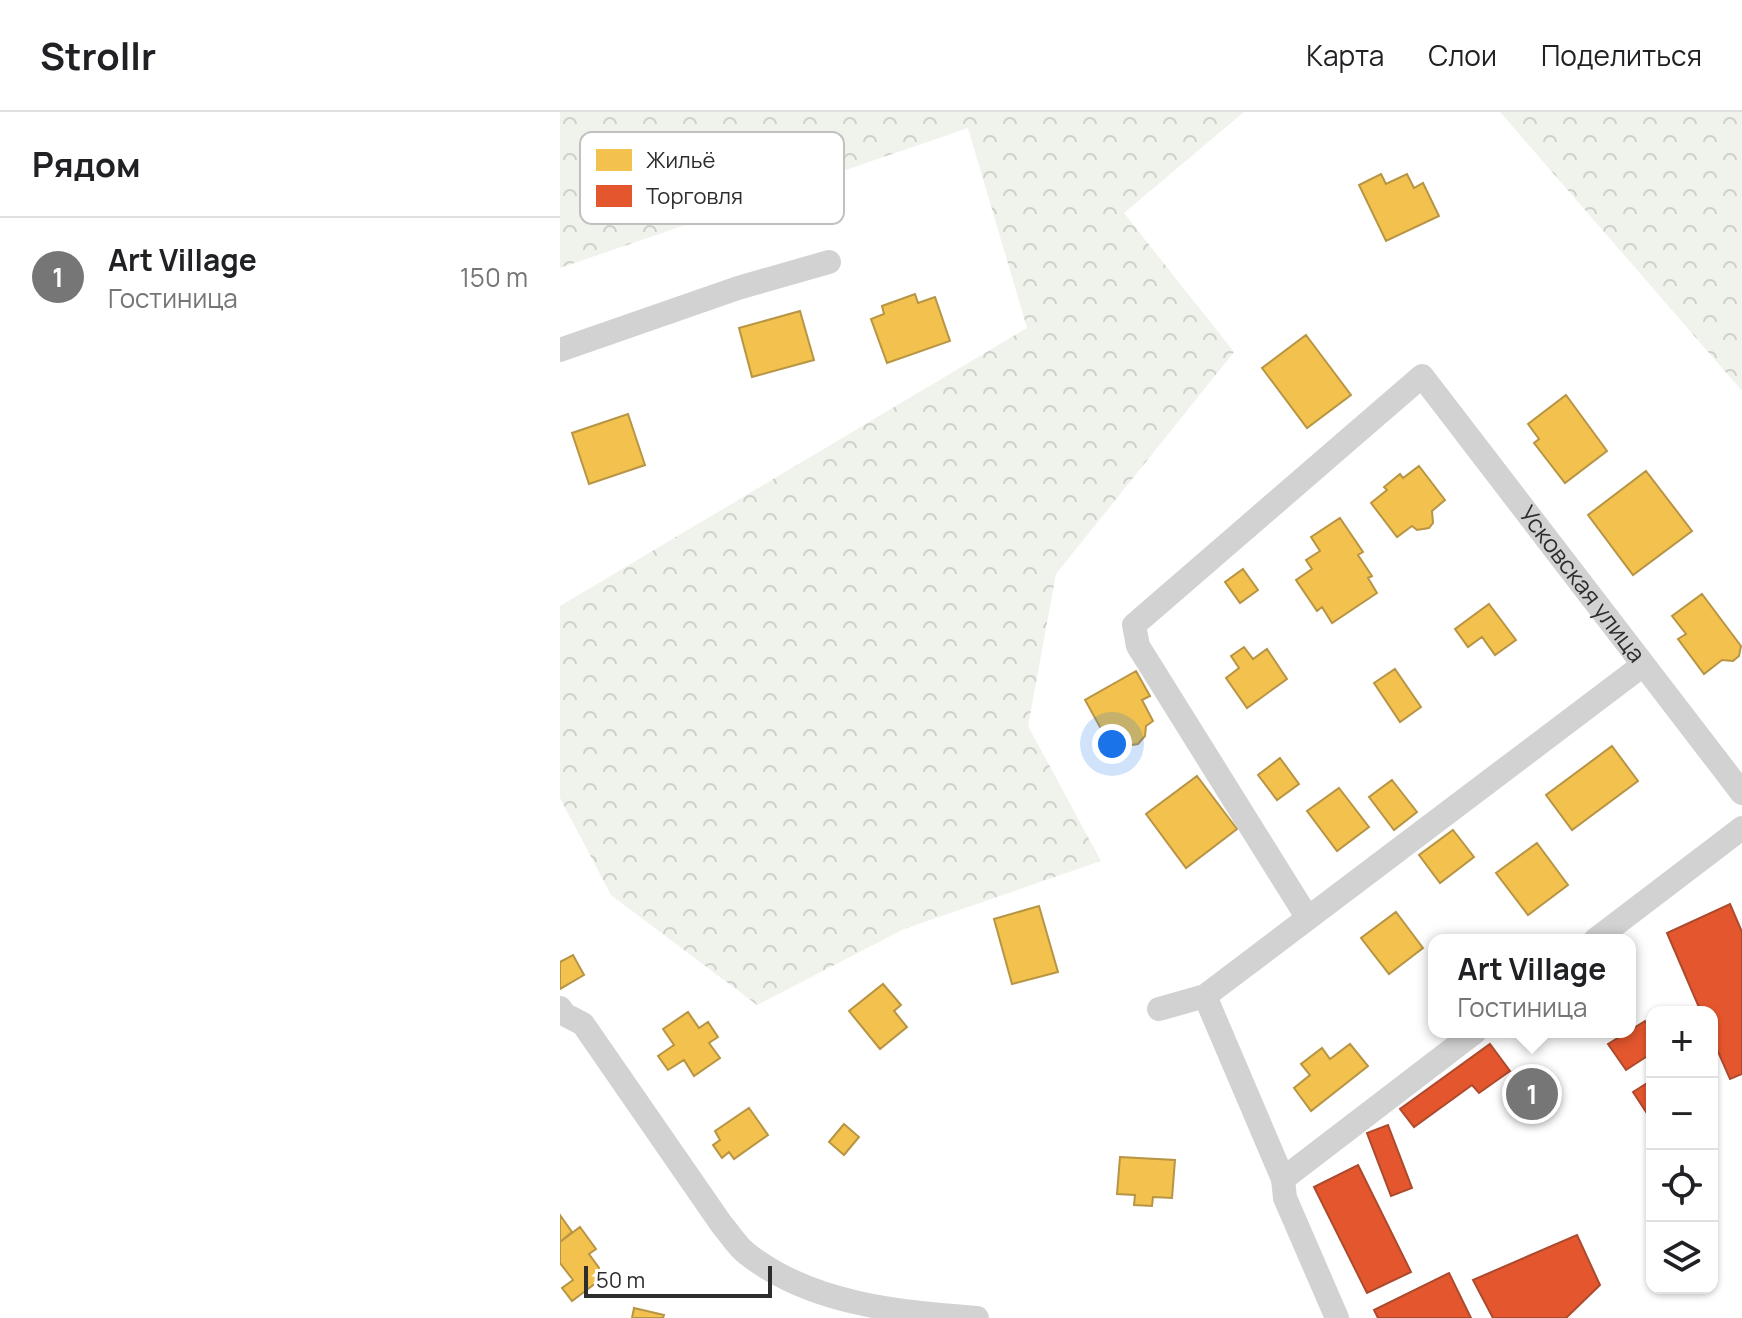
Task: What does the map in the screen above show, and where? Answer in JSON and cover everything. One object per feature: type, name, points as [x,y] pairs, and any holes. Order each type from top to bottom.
[{"type":"street","points":[[560,350],[738,288],[829,262]]},
{"type":"street","name":"Усковская улица","points":[[1307,917],[1138,646],[1134,625],[1422,376],[1742,793]]},
{"type":"street","points":[[1159,1009],[1205,996],[1643,665]]},
{"type":"street","points":[[1603,934],[1742,828]]},
{"type":"street","points":[[1205,996],[1283,1179],[1285,1198],[1337,1318]]},
{"type":"street","points":[[561,1013],[583,1024],[743,1251],[776,1274],[816,1293],[896,1309],[977,1318]]},
{"type":"street","points":[[1283,1179],[1467,1038]]},
{"type":"green space","points":[[560,112],[1244,112],[1124,213],[1234,352],[1056,574],[1028,726],[1101,861],[904,929],[757,1005],[611,895],[560,798],[560,606],[1027,328],[968,128],[844,171],[844,132],[580,132],[580,224],[688,224],[560,268]]},
{"type":"green space","points":[[1500,112],[1742,112],[1742,391]]},
{"type":"building: Жильё","points":[[1381,174],[1386,184],[1407,174],[1414,188],[1423,183],[1439,216],[1386,241],[1359,185]]},
{"type":"building: Жильё","points":[[915,294],[918,303],[935,297],[950,341],[887,363],[871,319],[884,314],[882,306]]},
{"type":"building: Жильё","points":[[800,311],[814,360],[752,377],[739,328]]},
{"type":"building: Жильё","points":[[1306,335],[1351,395],[1307,428],[1262,368]]},
{"type":"building: Жильё","points":[[1566,395],[1607,451],[1565,483],[1534,443],[1539,439],[1528,424]]},
{"type":"building: Жильё","points":[[628,414],[645,465],[589,484],[572,433]]},
{"type":"building: Жильё","points":[[1419,466],[1445,500],[1432,511],[1433,523],[1429,528],[1417,530],[1412,526],[1397,537],[1371,503],[1400,474],[1403,478]]},
{"type":"building: Жильё","points":[[1646,471],[1692,531],[1633,575],[1588,515]]},
{"type":"building: Жильё","points":[[1340,518],[1363,552],[1358,555],[1372,576],[1368,578],[1377,593],[1332,623],[1322,607],[1317,611],[1296,580],[1312,569],[1306,560],[1320,551],[1311,537]]},
{"type":"building: Жильё","points":[[1243,569],[1258,590],[1240,603],[1225,582]]},
{"type":"building: Жильё","points":[[1702,594],[1741,646],[1739,656],[1733,661],[1722,660],[1704,674],[1678,639],[1686,634],[1672,616]]},
{"type":"building: Жильё","points":[[1489,604],[1516,640],[1495,655],[1482,637],[1468,647],[1455,629]]},
{"type":"building: Жильё","points":[[1244,647],[1253,659],[1267,649],[1287,679],[1247,708],[1226,678],[1239,668],[1231,656]]},
{"type":"building: Жильё","points":[[1395,669],[1421,707],[1400,722],[1374,683]]},
{"type":"building: Жильё","points":[[1136,671],[1150,696],[1142,700],[1153,721],[1146,726],[1145,736],[1138,744],[1119,740],[1110,745],[1085,700]]},
{"type":"building: Жильё","points":[[1612,746],[1638,781],[1572,830],[1546,795]]},
{"type":"building: Жильё","points":[[1280,758],[1299,784],[1277,800],[1258,775]]},
{"type":"building: Жильё","points":[[1197,776],[1237,829],[1186,868],[1146,814]]},
{"type":"building: Жильё","points":[[1392,780],[1417,812],[1394,830],[1369,797]]},
{"type":"building: Жильё","points":[[1339,788],[1369,827],[1337,851],[1307,811]]},
{"type":"building: Жильё","points":[[1453,830],[1474,857],[1440,883],[1419,855]]},
{"type":"building: Жильё","points":[[1537,843],[1568,885],[1528,915],[1496,873]]},
{"type":"building: Жильё","points":[[1039,906],[1058,972],[1012,984],[994,919]]},
{"type":"building: Жильё","points":[[1396,912],[1423,948],[1389,974],[1361,938]]},
{"type":"building: Жильё","points":[[573,955],[584,975],[560,989],[560,962]]},
{"type":"building: Жильё","points":[[883,984],[901,1005],[894,1011],[907,1027],[880,1049],[849,1011]]},
{"type":"building: Жильё","points":[[688,1012],[699,1028],[708,1022],[718,1037],[709,1043],[720,1058],[694,1076],[684,1060],[668,1070],[658,1056],[674,1045],[663,1029]]},
{"type":"building: Жильё","points":[[1350,1044],[1368,1066],[1311,1111],[1294,1088],[1310,1075],[1301,1064],[1322,1048],[1330,1059]]},
{"type":"building: Жильё","points":[[749,1108],[768,1135],[734,1159],[729,1152],[722,1158],[713,1145],[720,1140],[715,1131]]},
{"type":"building: Жильё","points":[[844,1124],[859,1137],[844,1155],[829,1142]]},
{"type":"building: Жильё","points":[[1120,1157],[1175,1160],[1172,1198],[1153,1197],[1152,1206],[1134,1205],[1135,1195],[1117,1194]]},
{"type":"building: Жильё","points":[[560,1215],[572,1232],[560,1242]]},
{"type":"building: Жильё","points":[[580,1227],[596,1249],[589,1254],[605,1276],[572,1301],[562,1288],[573,1280],[560,1263],[560,1242]]},
{"type":"building: Жильё","points":[[634,1308],[664,1315],[663,1318],[632,1318]]},
{"type":"building: Торговля","points":[[1730,904],[1742,932],[1742,1074],[1730,1079],[1718,1052],[1718,1006],[1698,1006],[1667,933]]},
{"type":"building: Торговля","points":[[1645,1021],[1646,1057],[1626,1070],[1608,1044],[1618,1038],[1636,1038],[1636,1027]]},
{"type":"building: Торговля","points":[[1490,1044],[1510,1071],[1479,1093],[1472,1085],[1414,1127],[1400,1109]]},
{"type":"building: Торговля","points":[[1646,1084],[1646,1112],[1633,1092]]},
{"type":"building: Торговля","points":[[1388,1125],[1412,1188],[1391,1196],[1367,1133]]},
{"type":"building: Торговля","points":[[1358,1165],[1411,1272],[1367,1293],[1314,1187]]},
{"type":"building: Торговля","points":[[1577,1235],[1600,1285],[1566,1318],[1493,1318],[1473,1280]]},
{"type":"building: Торговля","points":[[1449,1273],[1471,1318],[1378,1318],[1374,1310]]},
{"type":"place","name":"Art Village","points":[[1532,1094]]}]
